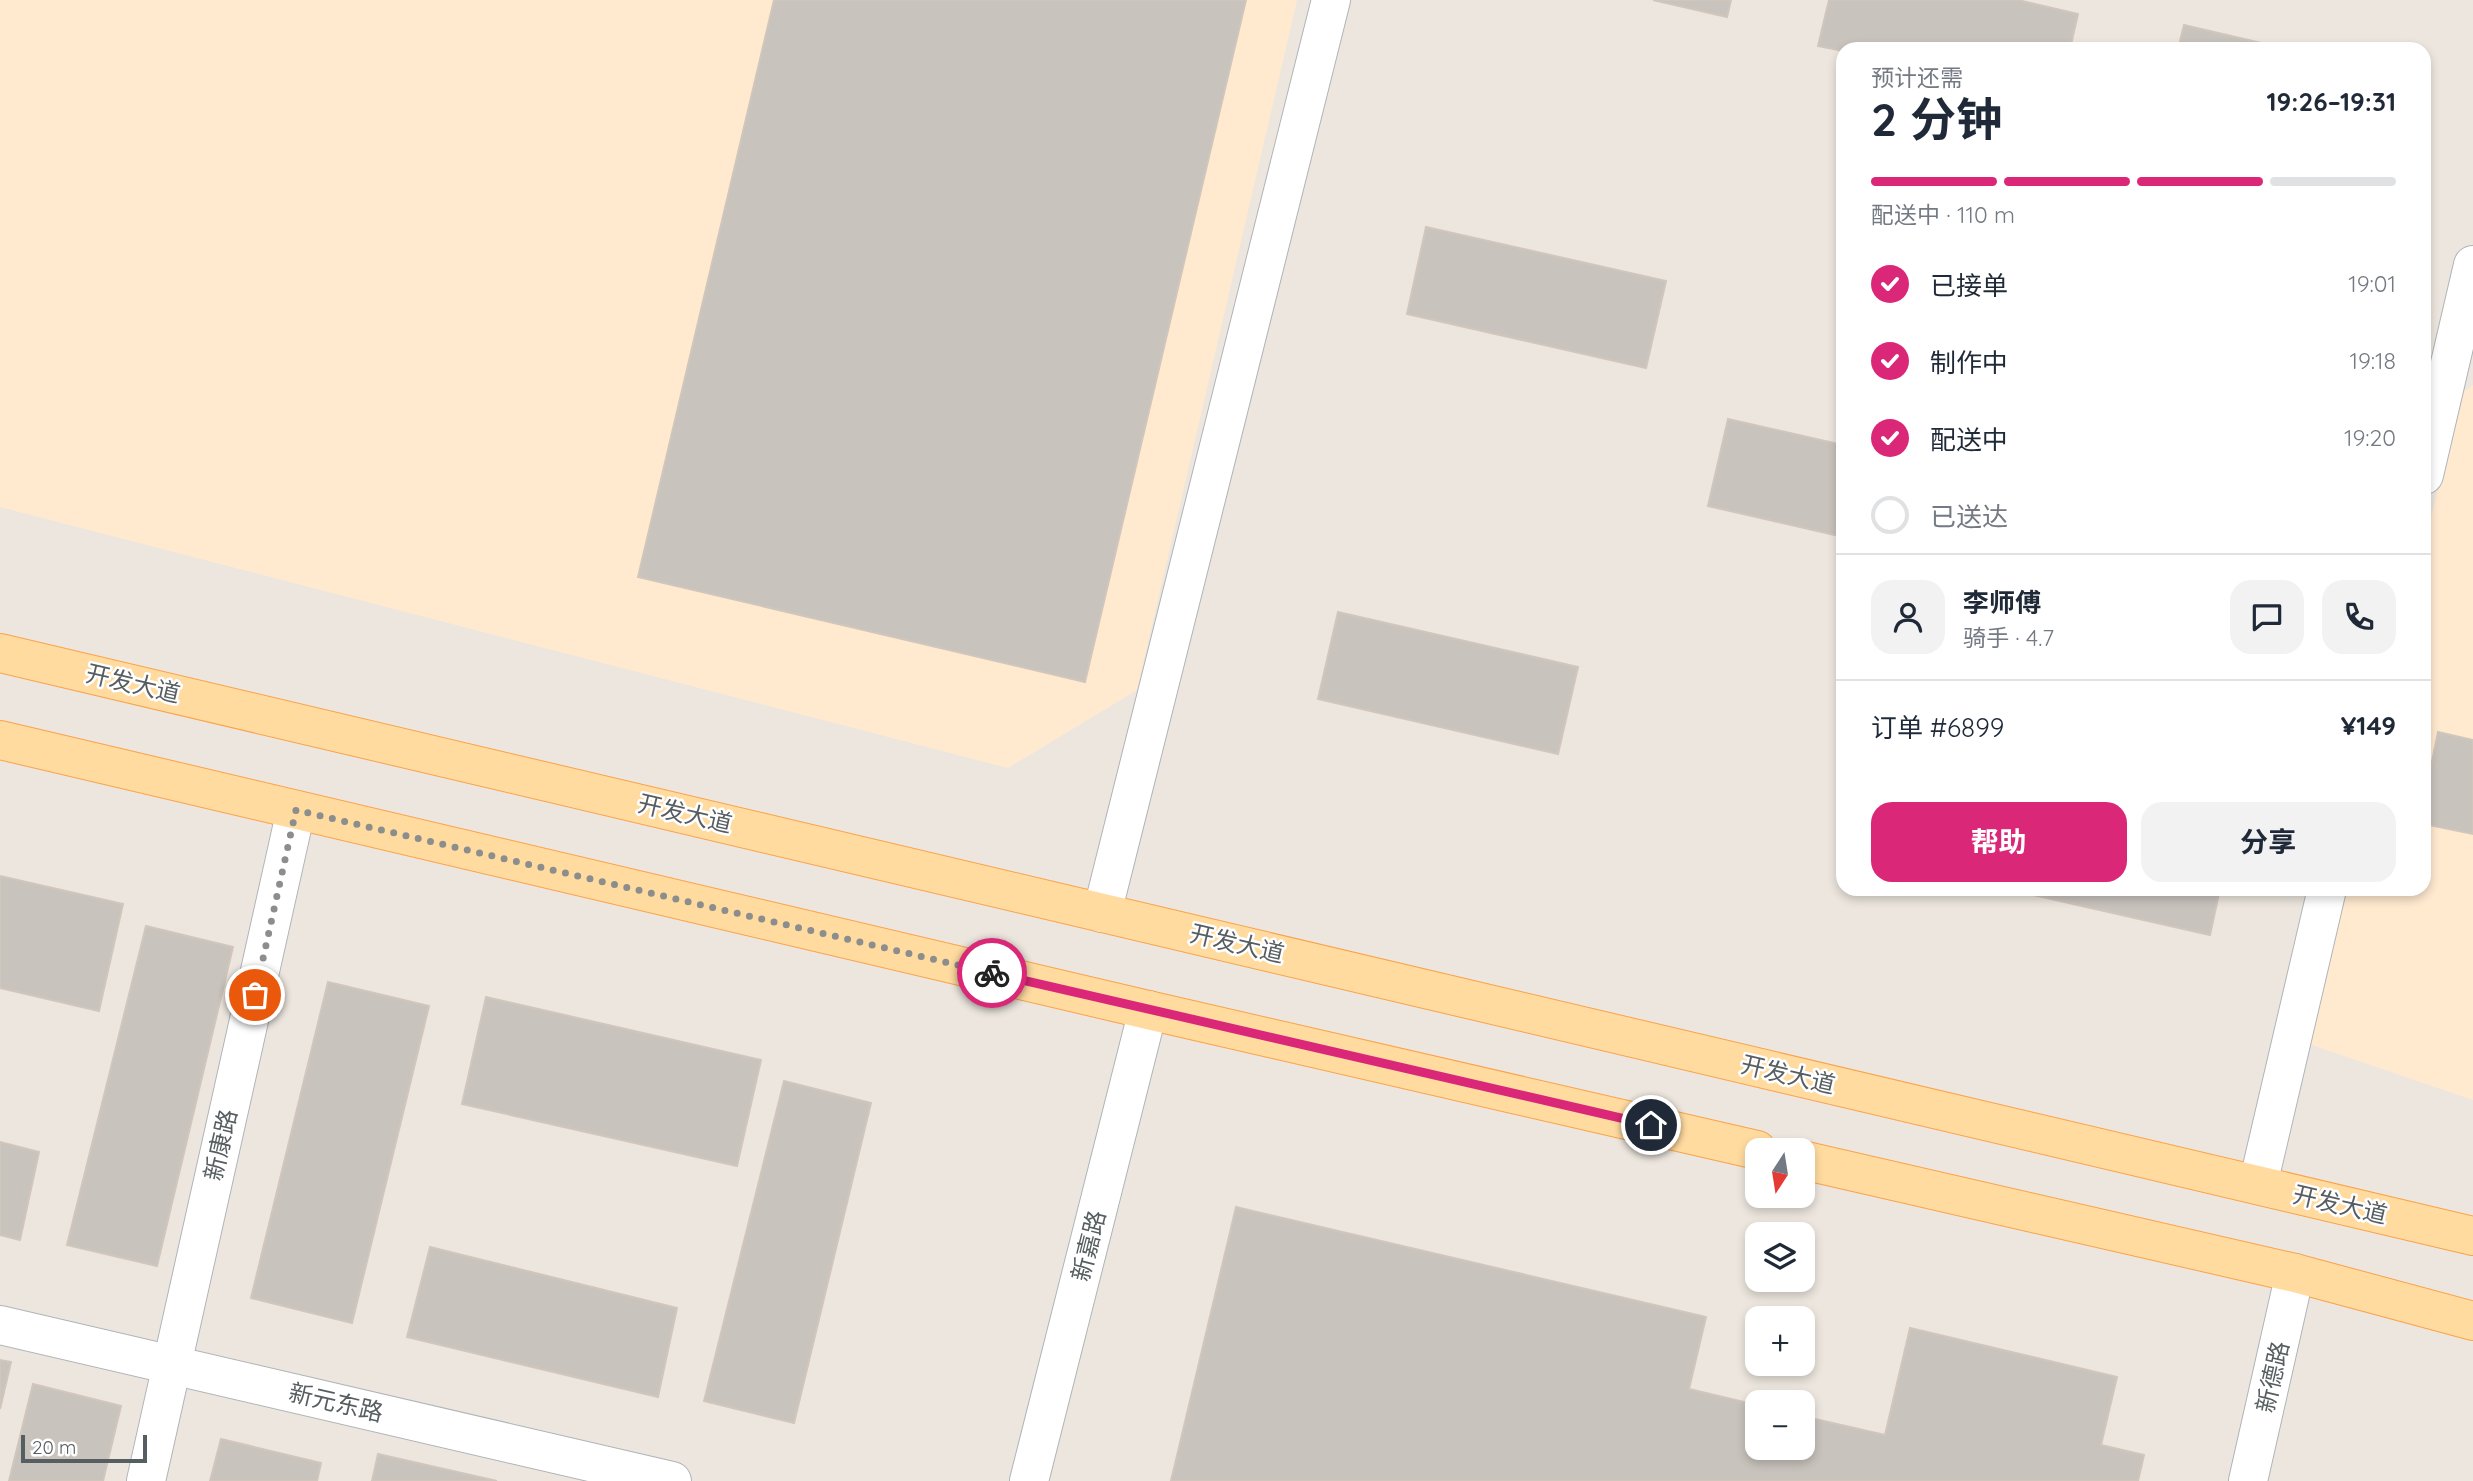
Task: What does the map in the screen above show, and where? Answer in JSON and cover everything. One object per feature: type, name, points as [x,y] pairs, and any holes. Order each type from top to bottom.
[{"type":"main road","name":"开发大道","points":[[0,653],[2473,1236]]},
{"type":"main road","points":[[0,740],[1745,1147]]},
{"type":"main road","points":[[1815,1163],[2295,1273],[2473,1321]]},
{"type":"street","points":[[1102,912],[1331,0]]},
{"type":"street","points":[[2431,445],[2473,264]]},
{"type":"street","name":"新康路","points":[[146,1481],[296,810]]},
{"type":"street","points":[[2260,1176],[2325,896]]},
{"type":"street","name":"新嘉路","points":[[1029,1481],[1148,1010]]},
{"type":"street","name":"新德路","points":[[2248,1481],[2295,1273]]},
{"type":"street","name":"新元东路","points":[[0,1325],[672,1481]]},
{"type":"shaded area","points":[[0,0],[1297,0],[1137,690],[1008,768],[0,507]]},
{"type":"shaded area","points":[[2473,385],[2473,1100],[2306,1043],[2340,896],[2431,896],[2431,517],[2460,394]]},
{"type":"building","points":[[774,0],[1246,0],[1085,682],[638,577]]},
{"type":"building","points":[[1653,0],[1731,0],[1727,17]]},
{"type":"building","points":[[1829,0],[2018,0],[2078,14],[2072,42],[1836,42],[1836,50],[1818,46]]},
{"type":"building","points":[[2184,25],[2257,42],[2180,42]]},
{"type":"building","points":[[1426,227],[1666,281],[1646,368],[1407,314]]},
{"type":"building","points":[[1728,419],[1836,443],[1836,535],[1708,506]]},
{"type":"building","points":[[1338,612],[1578,667],[1558,754],[1318,699]]},
{"type":"building","points":[[2438,732],[2473,740],[2473,834],[2431,825],[2431,766]]},
{"type":"building","points":[[0,876],[123,904],[99,1011],[0,988]]},
{"type":"building","points":[[2038,896],[2218,896],[2210,935]]},
{"type":"building","points":[[146,926],[233,947],[157,1266],[67,1245]]},
{"type":"building","points":[[328,982],[429,1006],[352,1323],[251,1298]]},
{"type":"building","points":[[486,997],[761,1060],[737,1166],[462,1104]]},
{"type":"building","points":[[784,1081],[871,1103],[794,1423],[704,1401]]},
{"type":"building","points":[[0,1142],[39,1152],[20,1240],[0,1235]]},
{"type":"building","points":[[1236,1207],[1706,1317],[1689,1389],[1745,1402],[1745,1460],[1815,1460],[1815,1419],[1885,1435],[1910,1328],[2117,1377],[2101,1445],[2144,1455],[2138,1481],[1171,1481]]},
{"type":"building","points":[[430,1247],[677,1308],[658,1397],[407,1337]]},
{"type":"building","points":[[0,1360],[11,1362],[0,1409]]},
{"type":"building","points":[[33,1384],[121,1406],[103,1481],[9,1481]]},
{"type":"building","points":[[221,1439],[321,1463],[317,1481],[210,1481]]},
{"type":"building","points":[[378,1454],[497,1481],[372,1481]]},
{"type":"way so far","points":[[255,995],[296,810],[992,973]]},
{"type":"route","points":[[992,973],[1651,1125]]}]
